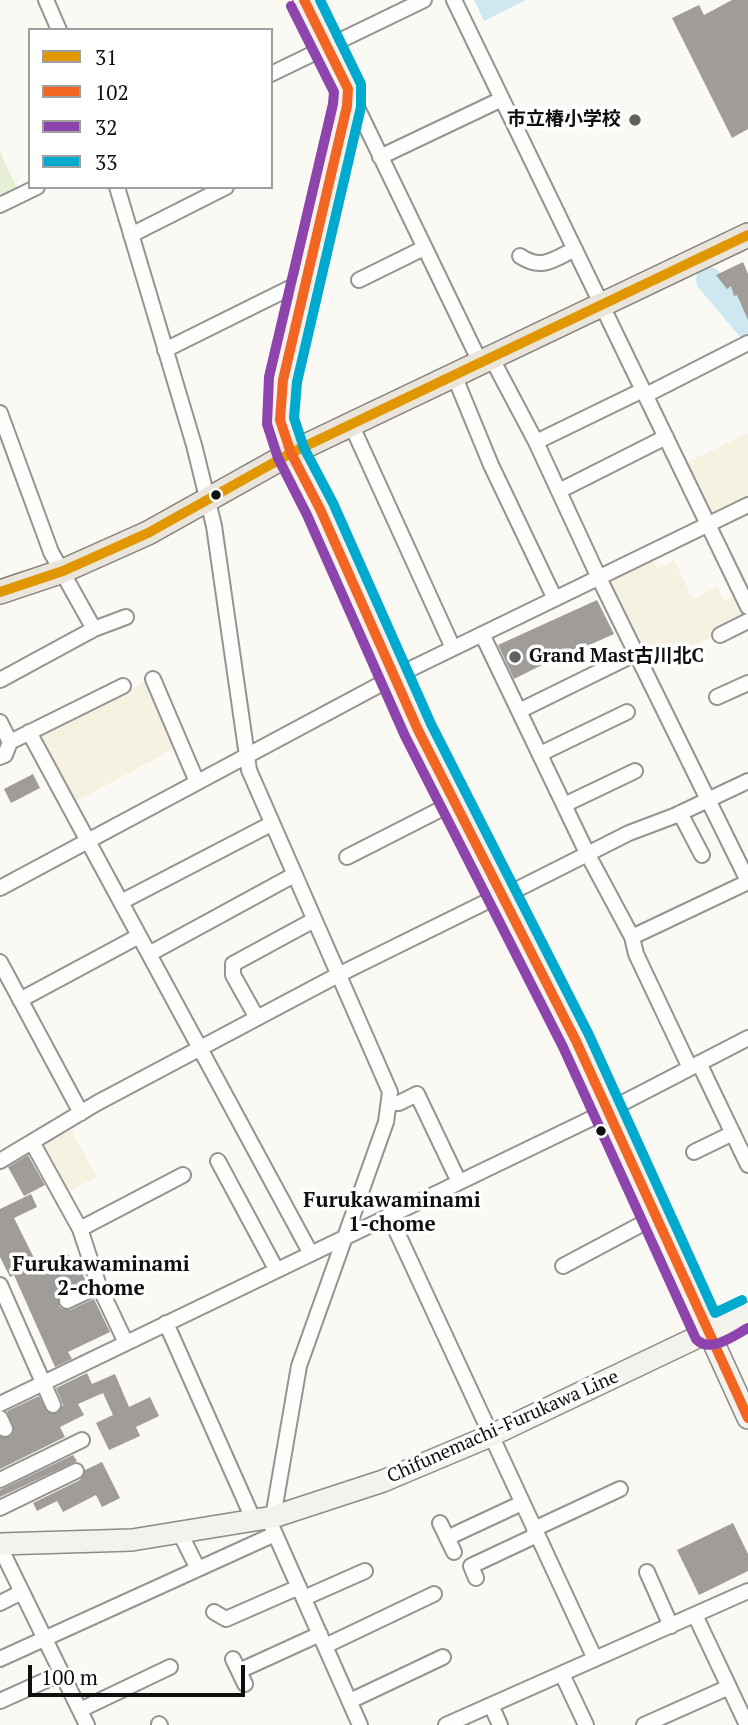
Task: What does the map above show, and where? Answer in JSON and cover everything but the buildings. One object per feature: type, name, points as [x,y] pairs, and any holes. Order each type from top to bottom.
[{"type":"main road","points":[[304,0],[348,89],[340,140],[283,380],[280,420],[291,453],[320,509],[453,803],[503,895],[576,1041],[748,1418]]},
{"type":"main road","points":[[0,592],[64,571],[148,533],[291,453],[748,235]]},
{"type":"main road","name":"Chifunemachi-Furukawa Line","points":[[0,1545],[132,1541],[267,1523],[383,1481],[490,1436],[748,1313]]},
{"type":"street","points":[[46,0],[58,28]]},
{"type":"street","points":[[273,73],[424,0]]},
{"type":"street","points":[[454,0],[748,607]]},
{"type":"street","points":[[348,89],[424,248],[486,360],[536,442],[599,578],[748,881],[632,937]]},
{"type":"street","points":[[380,157],[502,99]]},
{"type":"street","points":[[0,205],[33,189]]},
{"type":"street","points":[[0,1659],[198,1569],[267,1523],[299,1366],[347,1235],[390,1103],[390,1092],[271,824],[245,756],[214,526],[118,189]]},
{"type":"street","points":[[131,235],[229,191]]},
{"type":"street","points":[[359,280],[424,248]]},
{"type":"street","points":[[520,256],[531,263],[543,264],[575,249]]},
{"type":"street","points":[[165,350],[308,279]]},
{"type":"street","points":[[536,442],[748,343]]},
{"type":"street","points":[[454,375],[491,465],[555,599]]},
{"type":"street","points":[[0,413],[51,552],[94,629]]},
{"type":"street","points":[[351,424],[453,648]]},
{"type":"street","points":[[559,491],[666,437]]},
{"type":"street","points":[[0,888],[394,677],[748,505]]},
{"type":"street","points":[[734,577],[748,570]]},
{"type":"street","points":[[0,680],[94,629],[127,617]]},
{"type":"street","points":[[720,635],[748,621]]},
{"type":"street","points":[[482,634],[587,853],[632,937],[636,954],[694,1065],[733,1133],[744,1146],[748,1165]]},
{"type":"street","points":[[519,711],[637,653]]},
{"type":"street","points":[[153,679],[197,782]]},
{"type":"street","points":[[717,697],[748,683]]},
{"type":"street","points":[[0,757],[5,755],[10,742],[123,686]]},
{"type":"street","points":[[540,754],[626,712]]},
{"type":"street","points":[[0,722],[10,742]]},
{"type":"street","points":[[29,732],[310,1252]]},
{"type":"street","points":[[564,805],[635,771]]},
{"type":"street","points":[[0,1161],[81,1112],[338,975],[587,853],[748,781]]},
{"type":"street","points":[[347,857],[453,803]]},
{"type":"street","points":[[680,813],[702,855]]},
{"type":"street","points":[[121,902],[271,824]]},
{"type":"street","points":[[149,954],[294,875]]},
{"type":"street","points":[[257,1018],[233,975],[233,964],[314,920]]},
{"type":"street","points":[[20,1000],[139,936]]},
{"type":"street","points":[[0,962],[81,1112]]},
{"type":"street","points":[[0,1404],[608,1110],[748,1038]]},
{"type":"street","points":[[390,1103],[400,1103],[417,1094],[459,1182]]},
{"type":"street","points":[[694,1152],[733,1133]]},
{"type":"street","points":[[32,1142],[80,1229],[99,1286],[126,1343]]},
{"type":"street","points":[[218,1161],[276,1269]]},
{"type":"street","points":[[80,1229],[159,1195],[183,1175]]},
{"type":"street","points":[[390,1215],[595,1659]]},
{"type":"street","points":[[563,1266],[655,1217]]},
{"type":"street","points":[[0,1285],[53,1405]]},
{"type":"street","points":[[67,1301],[99,1286]]},
{"type":"street","points":[[166,1323],[301,1593],[360,1725]]},
{"type":"street","points":[[0,1480],[82,1440]]},
{"type":"street","points":[[0,1508],[75,1471]]},
{"type":"street","points":[[476,1578],[471,1566],[620,1489]]},
{"type":"street","points":[[447,1538],[522,1503]]},
{"type":"street","points":[[440,1523],[454,1552]]},
{"type":"street","points":[[180,1533],[198,1569]]},
{"type":"street","points":[[0,1545],[88,1725]]},
{"type":"street","points":[[214,1612],[226,1619],[365,1570]]},
{"type":"street","points":[[647,1572],[671,1626]]},
{"type":"street","points":[[446,1725],[748,1591]]},
{"type":"street","points":[[0,1603],[22,1592]]},
{"type":"street","points":[[239,1671],[434,1594]]},
{"type":"street","points":[[695,1615],[747,1725]]},
{"type":"street","points":[[350,1701],[443,1657]]},
{"type":"street","points":[[80,1710],[170,1667]]},
{"type":"street","points":[[0,1701],[62,1673]]},
{"type":"street","points":[[562,1674],[586,1725]]},
{"type":"street","points":[[644,1725],[665,1721],[729,1687]]},
{"type":"street","points":[[491,1705],[500,1725]]},
{"type":"shaded area","points":[[748,433],[748,499],[712,517],[686,463]]},
{"type":"shaded area","points":[[651,558],[657,569],[674,560],[693,599],[717,587],[725,601],[736,595],[748,618],[650,668],[605,581]]},
{"type":"shaded area","points":[[148,680],[177,747],[75,802],[39,737]]},
{"type":"shaded area","points":[[70,1128],[97,1177],[68,1192],[46,1158],[43,1147],[46,1142]]},
{"type":"green space","points":[[0,152],[17,188],[0,197]]},
{"type":"water","points":[[474,0],[526,0],[484,21]]},
{"type":"waterway","points":[[709,280],[748,326]]},
{"type":"transit line","name":"102","points":[[304,0],[348,89],[347,106],[283,380],[280,420],[291,453],[320,509],[418,730],[576,1041],[748,1418]]},
{"type":"transit line","name":"33","points":[[320,0],[361,84],[361,107],[297,382],[294,418],[304,448],[333,503],[431,724],[589,1035],[715,1313],[742,1300]]},
{"type":"transit line","name":"32","points":[[291,6],[334,92],[269,377],[267,424],[278,458],[307,515],[405,736],[563,1047],[696,1339],[708,1345],[715,1344],[748,1328]]},
{"type":"transit line","name":"31","points":[[0,592],[63,571],[148,533],[291,453],[748,235]]},
{"type":"place","name":"市立椿小学校","points":[[635,120]]},
{"type":"place","name":"Grand Mast古川北C","points":[[515,657]]},
{"type":"district","name":"Furukawaminami 1-chome","points":[[392,1213]]},
{"type":"district","name":"Furukawaminami 2-chome","points":[[101,1277]]}]
